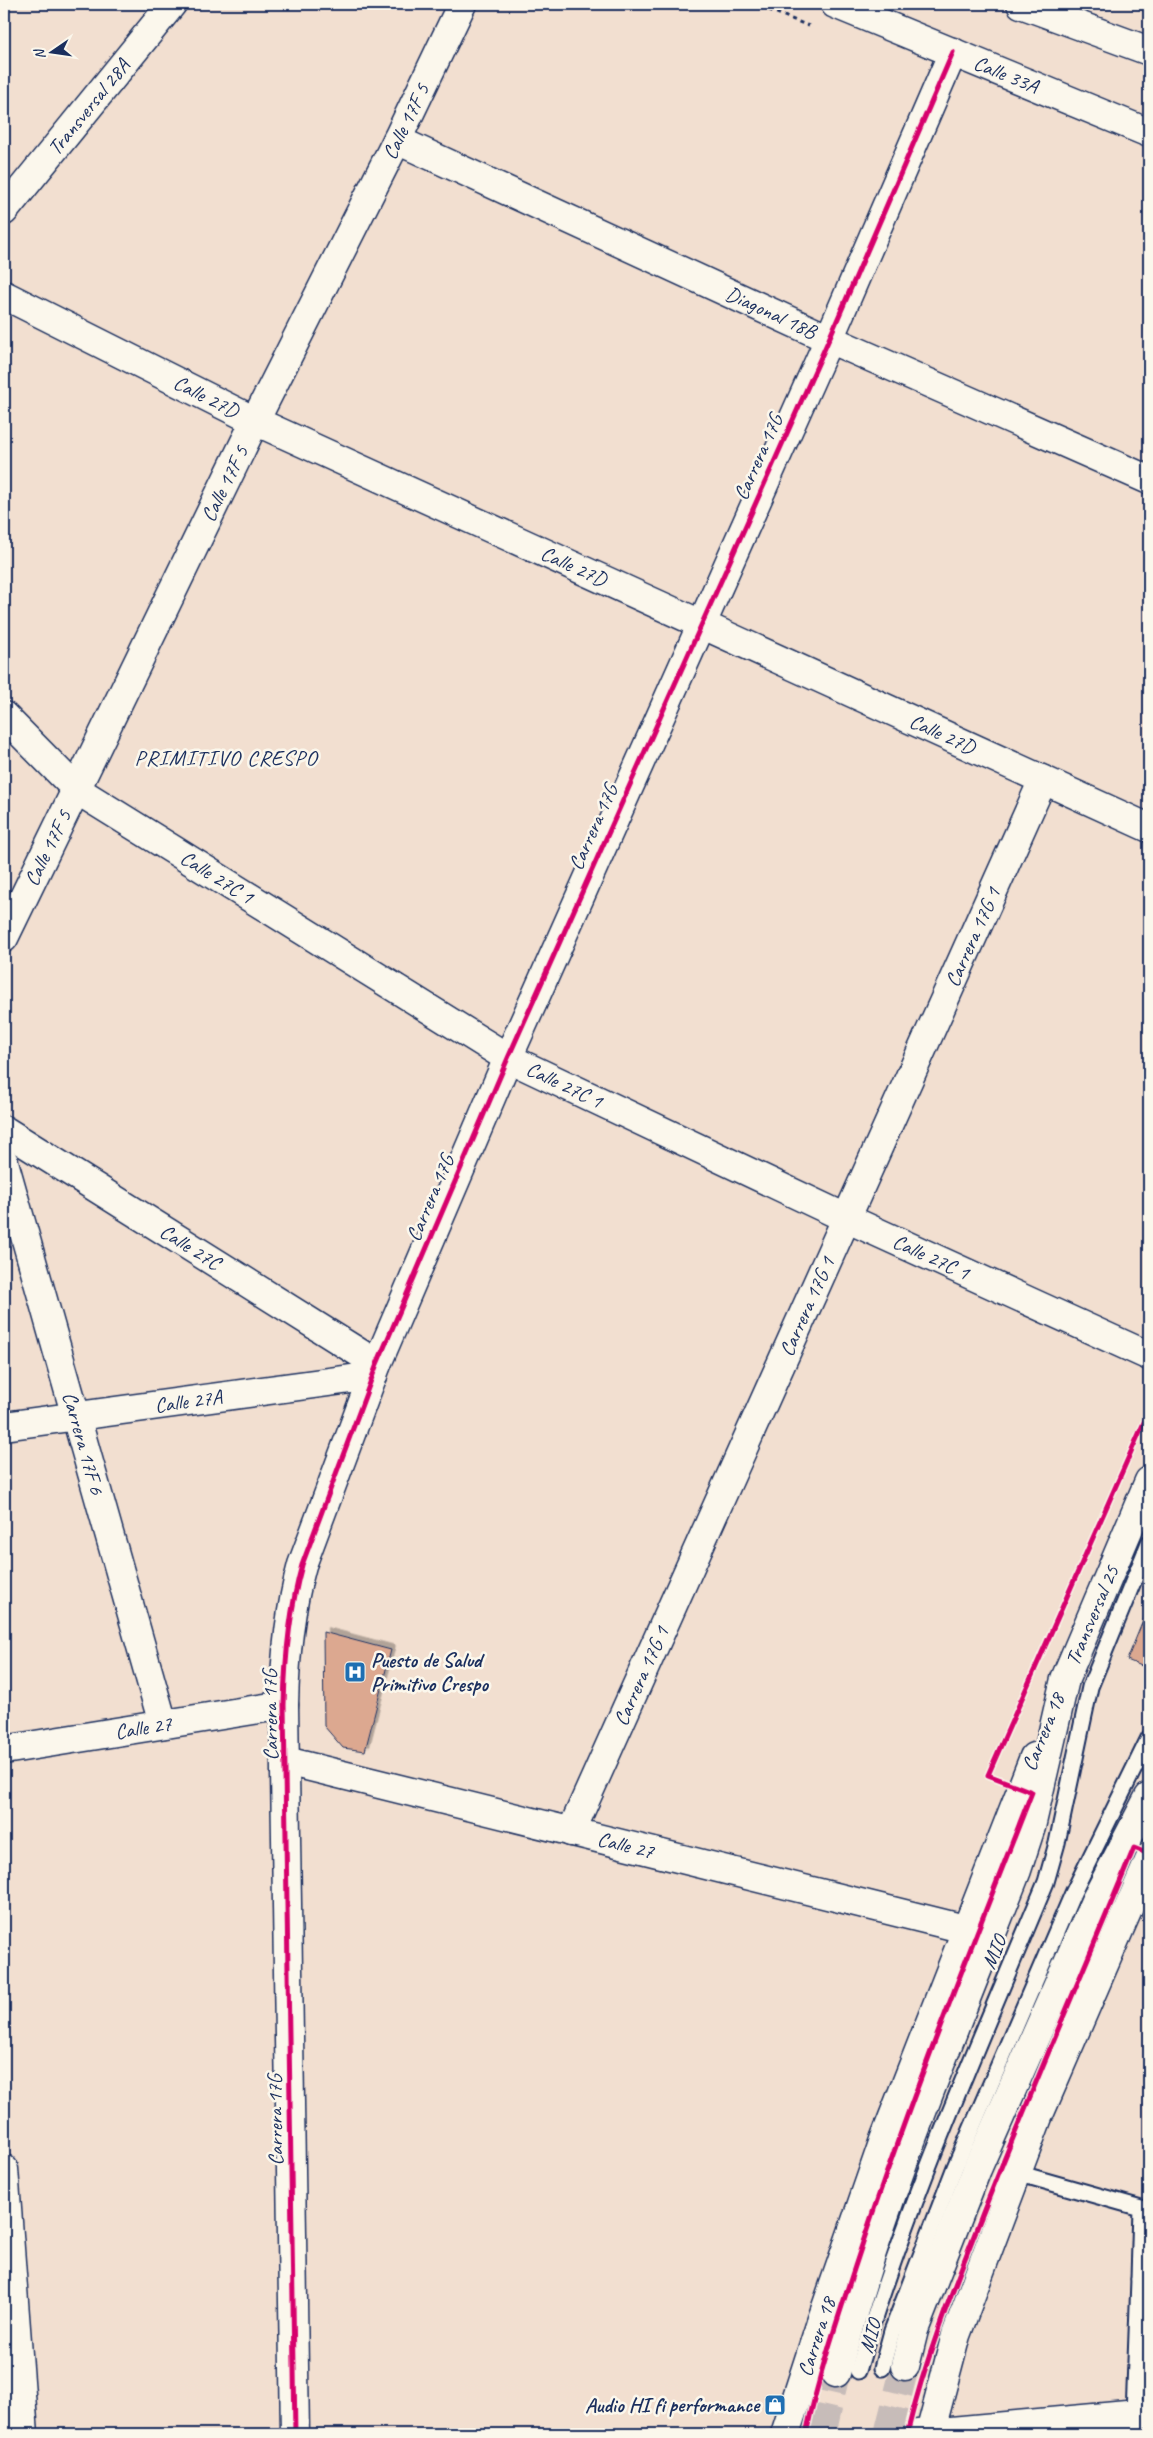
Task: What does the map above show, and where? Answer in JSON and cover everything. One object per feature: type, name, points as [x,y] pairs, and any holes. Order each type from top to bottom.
[{"type":"street","name":"Transversal 28A","points":[[4,211],[172,4]]},
{"type":"street","name":"Calle 17F 5","points":[[4,938],[255,421],[397,140],[462,4]]},
{"type":"street","name":"Calle 33A","points":[[835,4],[1149,133]]},
{"type":"street","points":[[1021,4],[1149,51]]},
{"type":"street","name":"Carrera 17G","points":[[295,2434],[284,1705],[286,1647],[295,1590],[302,1565],[375,1370],[508,1058],[829,339],[953,52]]},
{"type":"street","name":"Diagonal 18B","points":[[397,140],[829,339],[1149,480]]},
{"type":"street","name":"Calle 27D","points":[[4,295],[255,421],[700,626],[1149,828]]},
{"type":"street","name":"Calle 27C 1","points":[[4,716],[77,790],[508,1058],[846,1218],[1149,1356]]},
{"type":"street","name":"Carrera 17G 1","points":[[571,1832],[1044,780]]},
{"type":"street","name":"Calle 27C","points":[[4,1130],[375,1370]]},
{"type":"street","name":"Carrera 17F 6","points":[[4,1162],[74,1416],[163,1724]]},
{"type":"street","name":"Calle 27A","points":[[4,1426],[375,1370]]},
{"type":"street","name":"Transversal 25","points":[[1017,1870],[1031,1827],[1065,1679],[1149,1481]]},
{"type":"street","name":"Carrera 18","points":[[785,2434],[822,2318],[884,2140],[965,1929],[1065,1679]]},
{"type":"street","name":"Calle 27","points":[[4,1750],[284,1705]]},
{"type":"street","name":"Calle 27","points":[[286,1761],[965,1929]]},
{"type":"street","points":[[893,2367],[914,2330],[976,2169],[1095,1901],[1149,1798]]},
{"type":"street","points":[[1142,2414],[924,2433],[956,2335],[1017,2173],[1077,2024],[1149,1861]]},
{"type":"street","name":"Carrera 18","points":[[847,2372],[848,2327],[908,2147],[1017,1870]]},
{"type":"street","points":[[4,2169],[24,2434]]},
{"type":"lane","name":"MIO","points":[[847,2372],[870,2330],[932,2156],[1046,1882],[1057,1843],[1090,1687],[1149,1543]]},
{"type":"lane","name":"MIO","points":[[893,2367],[892,2331],[955,2167],[1073,1893],[1149,1738]]},
{"type":"lane","points":[[1017,2173],[1141,2208],[1144,2279],[1142,2414]]},
{"type":"building","points":[[1149,1606],[1149,1669],[1127,1660]]},
{"type":"building","name":"Puesto de Salud Primitivo Crespo","points":[[323,1632],[391,1650],[365,1751],[343,1748],[324,1726]]},
{"type":"tunnel","points":[[888,2434],[905,2366]]},
{"type":"tunnel","points":[[822,2434],[836,2373]]},
{"type":"cycle path","points":[[295,2434],[284,1705],[288,1635],[302,1565],[377,1364],[508,1058],[829,339],[953,52]]},
{"type":"cycle path","points":[[806,2434],[832,2338],[882,2185],[1032,1792],[988,1775],[1149,1411]]},
{"type":"cycle path","points":[[907,2434],[942,2318],[986,2205],[1134,1848],[1149,1854]]},
{"type":"place","name":"Puesto de Salud Primitivo Crespo","points":[[355,1672]]},
{"type":"place","name":"Audio HI fi performance","points":[[775,2405]]},
{"type":"district","name":"PRIMITIVO CRESPO","points":[[226,758]]}]
